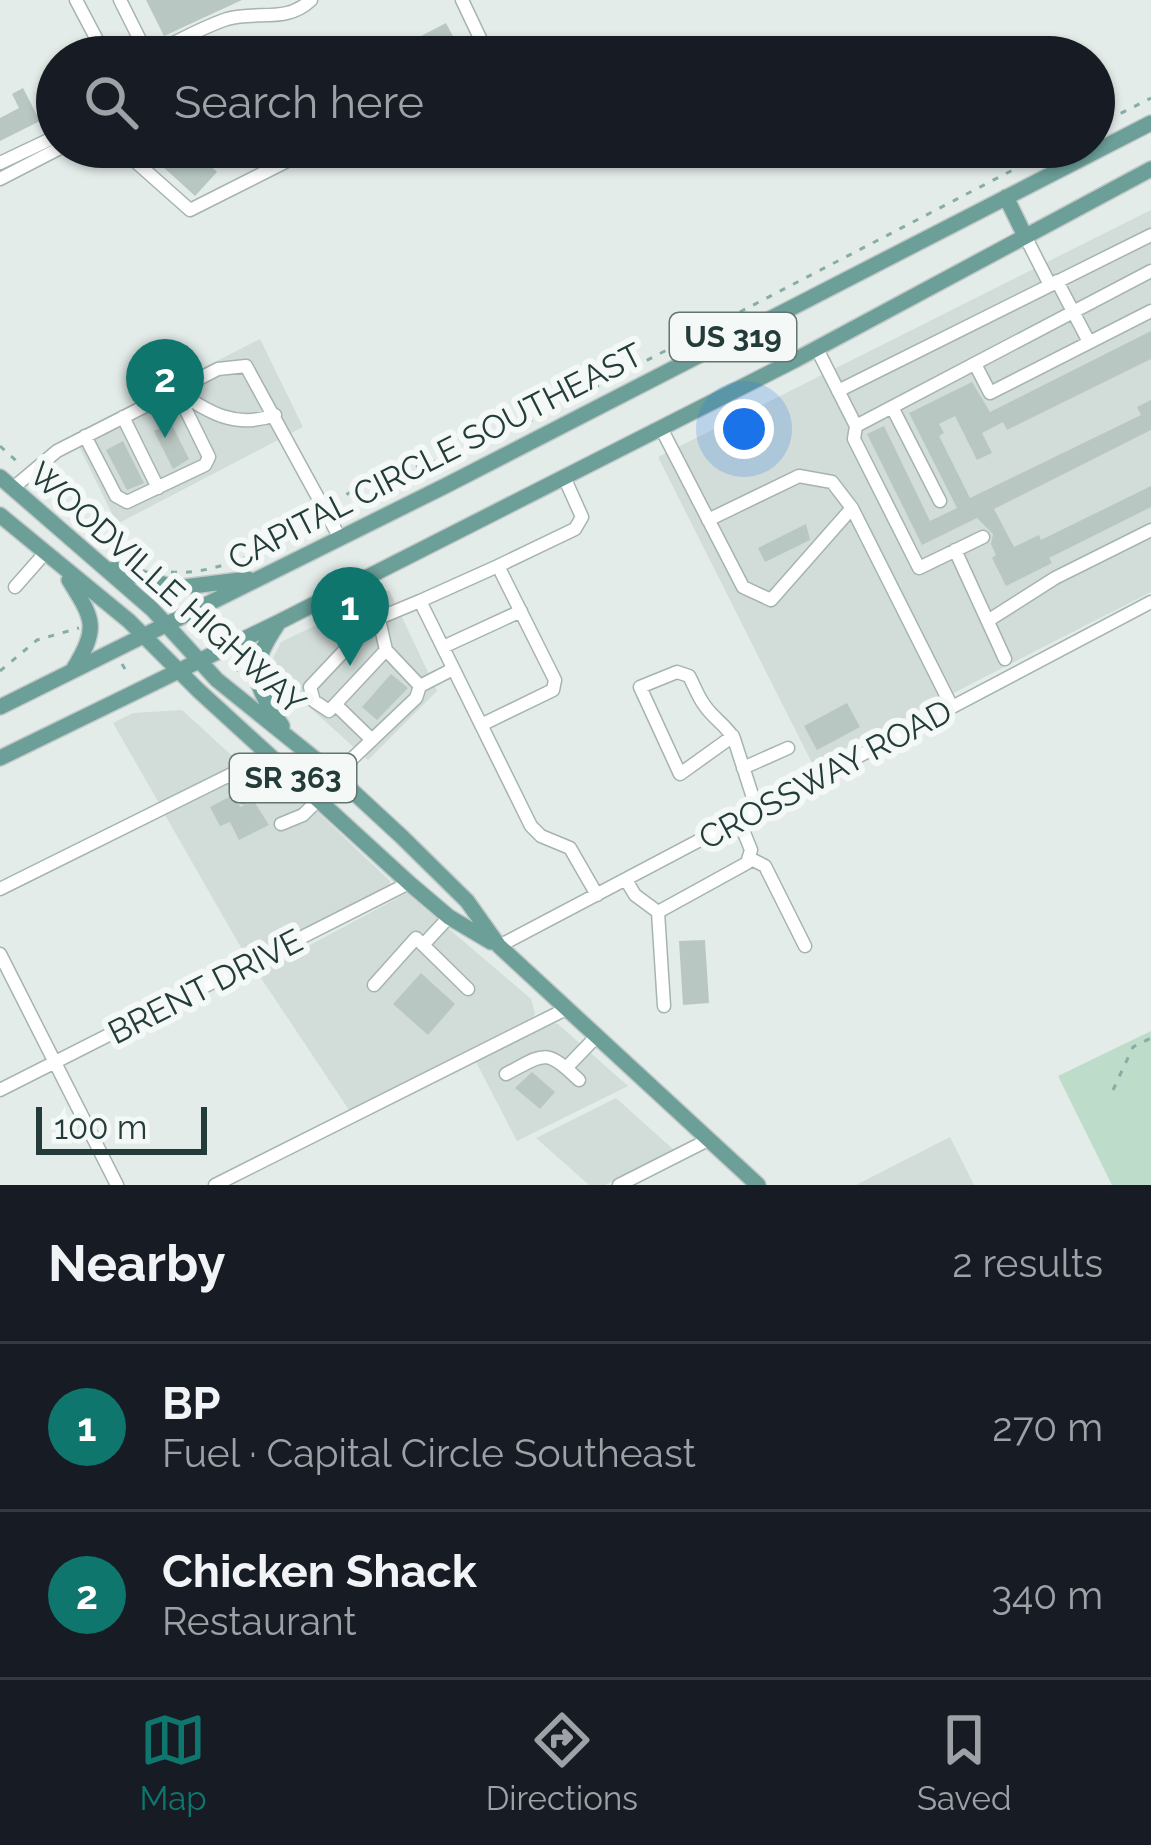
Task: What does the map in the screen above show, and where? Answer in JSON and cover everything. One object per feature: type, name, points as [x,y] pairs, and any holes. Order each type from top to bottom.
[{"type":"main road","name":"CAPITAL CIRCLE SOUTHEAST","points":[[1115,141],[1151,123]]},
{"type":"main road","name":"CAPITAL CIRCLE SOUTHEAST","points":[[0,707],[1063,168]]},
{"type":"main road","name":"US 319","points":[[0,758],[817,349],[1151,169]]},
{"type":"main road","points":[[1006,197],[1024,234]]},
{"type":"main road","name":"WOODVILLE HIGHWAY","points":[[6,483],[167,626],[218,680],[335,775],[467,901],[499,946],[758,1185]]},
{"type":"main road","name":"WOODVILLE HIGHWAY","points":[[0,515],[145,637],[268,756],[449,917],[499,946]]},
{"type":"main road","points":[[86,551],[121,574],[176,588],[262,577]]},
{"type":"main road","points":[[61,567],[92,617],[91,638],[72,671]]},
{"type":"main road","points":[[278,622],[259,656],[257,685],[292,740]]},
{"type":"street","points":[[76,0],[95,36]]},
{"type":"street","points":[[120,0],[138,36]]},
{"type":"street","points":[[190,36],[242,16],[291,15],[311,0]]},
{"type":"street","points":[[462,0],[479,36]]},
{"type":"street","points":[[0,163],[36,146]]},
{"type":"street","points":[[0,179],[36,160]]},
{"type":"street","points":[[143,168],[190,210],[273,168]]},
{"type":"street","points":[[1024,234],[1089,342]]},
{"type":"street","points":[[838,391],[1151,235]]},
{"type":"street","points":[[856,426],[1151,271]]},
{"type":"street","points":[[975,364],[990,393],[1151,311]]},
{"type":"street","points":[[817,349],[856,426],[854,439],[919,568],[982,537]]},
{"type":"street","points":[[6,483],[57,451],[218,369],[246,366],[340,538]]},
{"type":"street","points":[[176,390],[234,422],[275,415]]},
{"type":"street","points":[[86,436],[121,500],[132,500],[205,465],[209,457],[176,390]]},
{"type":"street","points":[[892,407],[940,501]]},
{"type":"street","points":[[123,417],[158,488]]},
{"type":"street","points":[[661,428],[743,587],[771,600],[852,508]]},
{"type":"street","points":[[708,520],[799,476],[832,482],[852,508],[952,707]]},
{"type":"street","points":[[386,650],[329,710],[314,701],[310,687],[378,616],[574,529],[582,518],[564,478]]},
{"type":"street","points":[[989,620],[1055,578],[1151,530]]},
{"type":"street","points":[[955,550],[1005,659]]},
{"type":"street","points":[[15,587],[45,553]]},
{"type":"street","points":[[481,724],[553,690],[555,680],[498,566]]},
{"type":"street","points":[[361,580],[378,616],[386,650],[420,686]]},
{"type":"street","points":[[420,601],[531,826],[570,848],[597,895]]},
{"type":"street","name":"CROSSWAY ROAD","points":[[499,946],[1151,602]]},
{"type":"street","points":[[443,647],[521,610]]},
{"type":"street","points":[[335,775],[416,698],[420,686],[453,669]]},
{"type":"street","points":[[733,736],[680,774],[640,687],[677,672],[689,676],[705,707],[733,736],[757,810]]},
{"type":"street","points":[[336,704],[372,740]]},
{"type":"street","points":[[743,768],[788,748]]},
{"type":"street","points":[[0,890],[268,756]]},
{"type":"street","points":[[232,774],[243,797]]},
{"type":"street","points":[[281,824],[303,815],[318,800]]},
{"type":"street","points":[[658,912],[736,872],[749,858],[748,836],[739,820]]},
{"type":"street","points":[[749,858],[765,866],[805,946]]},
{"type":"street","points":[[626,880],[635,896],[658,912]]},
{"type":"street","name":"BRENT DRIVE","points":[[0,1090],[410,883]]},
{"type":"street","points":[[658,912],[664,1006]]},
{"type":"street","points":[[423,945],[449,917]]},
{"type":"street","points":[[374,985],[416,938],[468,989]]},
{"type":"street","points":[[0,954],[117,1185]]},
{"type":"street","points":[[215,1185],[566,1009]]},
{"type":"street","points":[[566,1068],[596,1037]]},
{"type":"street","points":[[506,1074],[544,1054],[552,1055],[579,1080]]},
{"type":"street","points":[[619,1185],[708,1140]]},
{"type":"path","points":[[1115,116],[1151,98]]},
{"type":"path","points":[[333,504],[370,479],[454,459],[501,437],[1017,168]]},
{"type":"path","points":[[0,446],[95,538],[127,560]]},
{"type":"path","points":[[158,571],[184,573],[240,557],[317,516]]},
{"type":"path","points":[[214,626],[219,633]]},
{"type":"path","points":[[0,671],[37,640],[87,629]]},
{"type":"path","points":[[236,671],[241,665],[238,660]]},
{"type":"path","points":[[1113,1090],[1133,1047],[1151,1038]]},
{"type":"shaded area","points":[[1151,210],[1151,592],[813,765],[658,457]]},
{"type":"shaded area","points":[[260,339],[303,427],[117,524],[73,434]]},
{"type":"shaded area","points":[[389,590],[437,691],[368,760],[276,677],[271,662],[281,642]]},
{"type":"shaded area","points":[[182,710],[239,762],[159,803],[113,723],[133,713]]},
{"type":"shaded area","points":[[263,766],[271,768],[390,881],[389,887],[247,958],[165,815]]},
{"type":"shaded area","points":[[407,893],[531,999],[535,1013],[531,1022],[349,1110],[255,969]]},
{"type":"shaded area","points":[[552,1023],[628,1086],[517,1141],[476,1062]]},
{"type":"shaded area","points":[[616,1098],[674,1150],[605,1185],[589,1185],[536,1138]]},
{"type":"shaded area","points":[[950,1137],[974,1185],[856,1185]]},
{"type":"green space","points":[[1151,1031],[1151,1185],[1112,1185],[1058,1076]]},
{"type":"building","points":[[146,0],[242,0],[164,36]]},
{"type":"building","points":[[446,23],[453,36],[421,36]]},
{"type":"building","points":[[23,88],[36,123],[0,141],[0,118],[19,108],[12,94]]},
{"type":"building","points":[[164,168],[213,168],[217,172],[195,196]]},
{"type":"building","points":[[1151,331],[1151,359],[1007,430],[1003,422],[982,433],[992,453],[977,460],[955,416],[939,424],[944,433],[939,436],[970,498],[1141,415],[1137,407],[1151,400],[1151,430],[994,509],[1014,547],[1039,535],[1041,540],[1151,486],[1151,507],[1049,558],[1052,563],[1006,586],[992,558],[996,555],[993,534],[977,518],[922,545],[867,434],[884,426],[930,521],[957,508],[909,413],[972,382],[990,412]]},
{"type":"building","points":[[171,423],[189,459],[173,469],[154,431]]},
{"type":"building","points":[[123,441],[144,483],[127,490],[106,450]]},
{"type":"building","points":[[806,524],[810,540],[765,562],[758,548]]},
{"type":"building","points":[[391,674],[408,688],[377,720],[362,707]]},
{"type":"building","points":[[847,703],[860,727],[817,750],[804,726]]},
{"type":"building","points":[[231,796],[241,807],[253,800],[269,825],[239,840],[230,822],[220,826],[210,807]]},
{"type":"building","points":[[705,940],[709,1003],[683,1005],[679,941]]},
{"type":"building","points":[[421,973],[455,1004],[428,1035],[393,1004]]},
{"type":"building","points":[[532,1072],[555,1092],[540,1109],[515,1088]]},
{"type":"place","name":"Chicken Shack","points":[[165,438]]},
{"type":"place","name":"BP","points":[[350,666]]}]
